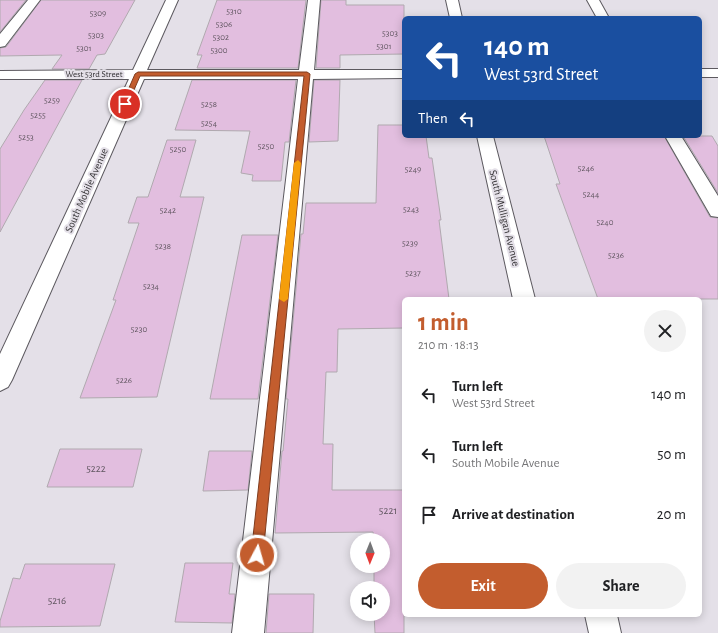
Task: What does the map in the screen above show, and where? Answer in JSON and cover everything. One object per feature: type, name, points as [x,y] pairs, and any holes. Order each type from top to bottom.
[{"type":"street","points":[[0,43],[34,0]]},
{"type":"street","name":"South Mobile Avenue","points":[[0,380],[172,0]]},
{"type":"street","points":[[248,633],[314,0]]},
{"type":"street","points":[[452,0],[456,16]]},
{"type":"street","points":[[593,0],[603,16]]},
{"type":"street","points":[[702,73],[718,73]]},
{"type":"street","name":"West 53rd Street","points":[[0,75],[402,74]]},
{"type":"street","name":"South Mulligan Avenue","points":[[485,138],[524,297]]},
{"type":"street","points":[[674,138],[718,211]]},
{"type":"street","points":[[602,617],[606,633]]},
{"type":"building","points":[[0,0],[26,0],[0,32]]},
{"type":"building","points":[[41,0],[135,0],[105,54],[97,55],[89,69],[52,69],[62,55],[0,56],[0,48],[6,47]]},
{"type":"building","points":[[217,0],[306,0],[298,68],[197,68],[202,55],[197,55]]},
{"type":"building","points":[[321,0],[346,0],[346,5],[404,5],[404,16],[402,16],[402,54],[340,55],[340,68],[316,68]]},
{"type":"building","points":[[45,80],[82,80],[0,232],[0,149],[24,110]]},
{"type":"building","points":[[192,80],[296,80],[289,142],[285,142],[281,181],[252,181],[253,175],[241,173],[250,131],[175,130]]},
{"type":"building","points":[[314,80],[340,80],[338,141],[309,142]]},
{"type":"building","points":[[378,125],[402,125],[402,138],[426,138],[429,158],[432,158],[441,220],[439,220],[449,297],[402,297],[402,328],[338,329],[337,372],[326,372],[323,444],[333,444],[332,490],[402,490],[402,617],[404,617],[404,633],[375,633],[374,621],[390,621],[390,581],[374,581],[374,573],[390,573],[390,533],[275,533],[288,399],[286,399],[301,234],[303,234],[306,203],[376,203]]},
{"type":"building","points":[[702,136],[712,136],[718,146],[718,193],[684,138],[702,138]]},
{"type":"building","points":[[545,138],[665,138],[710,217],[718,218],[718,299],[702,299],[702,297],[597,297],[556,184],[560,184]]},
{"type":"building","points":[[167,140],[196,140],[180,197],[204,197],[157,397],[80,398],[116,300],[113,300],[139,223],[128,223],[137,197],[148,197]]},
{"type":"building","points":[[242,235],[278,235],[258,399],[210,399]]},
{"type":"building","points":[[60,449],[142,449],[133,487],[47,487]]},
{"type":"building","points":[[209,451],[252,451],[248,490],[203,491]]},
{"type":"building","points":[[185,563],[233,563],[229,594],[235,594],[232,623],[175,622]]},
{"type":"building","points":[[25,564],[115,564],[100,626],[0,627],[0,621],[13,578],[20,579]]},
{"type":"building","points":[[269,594],[314,594],[313,633],[266,633]]},
{"type":"slow traffic","points":[[284,299],[298,163]]},
{"type":"route","points":[[125,104],[138,74],[307,74],[257,555]]}]
